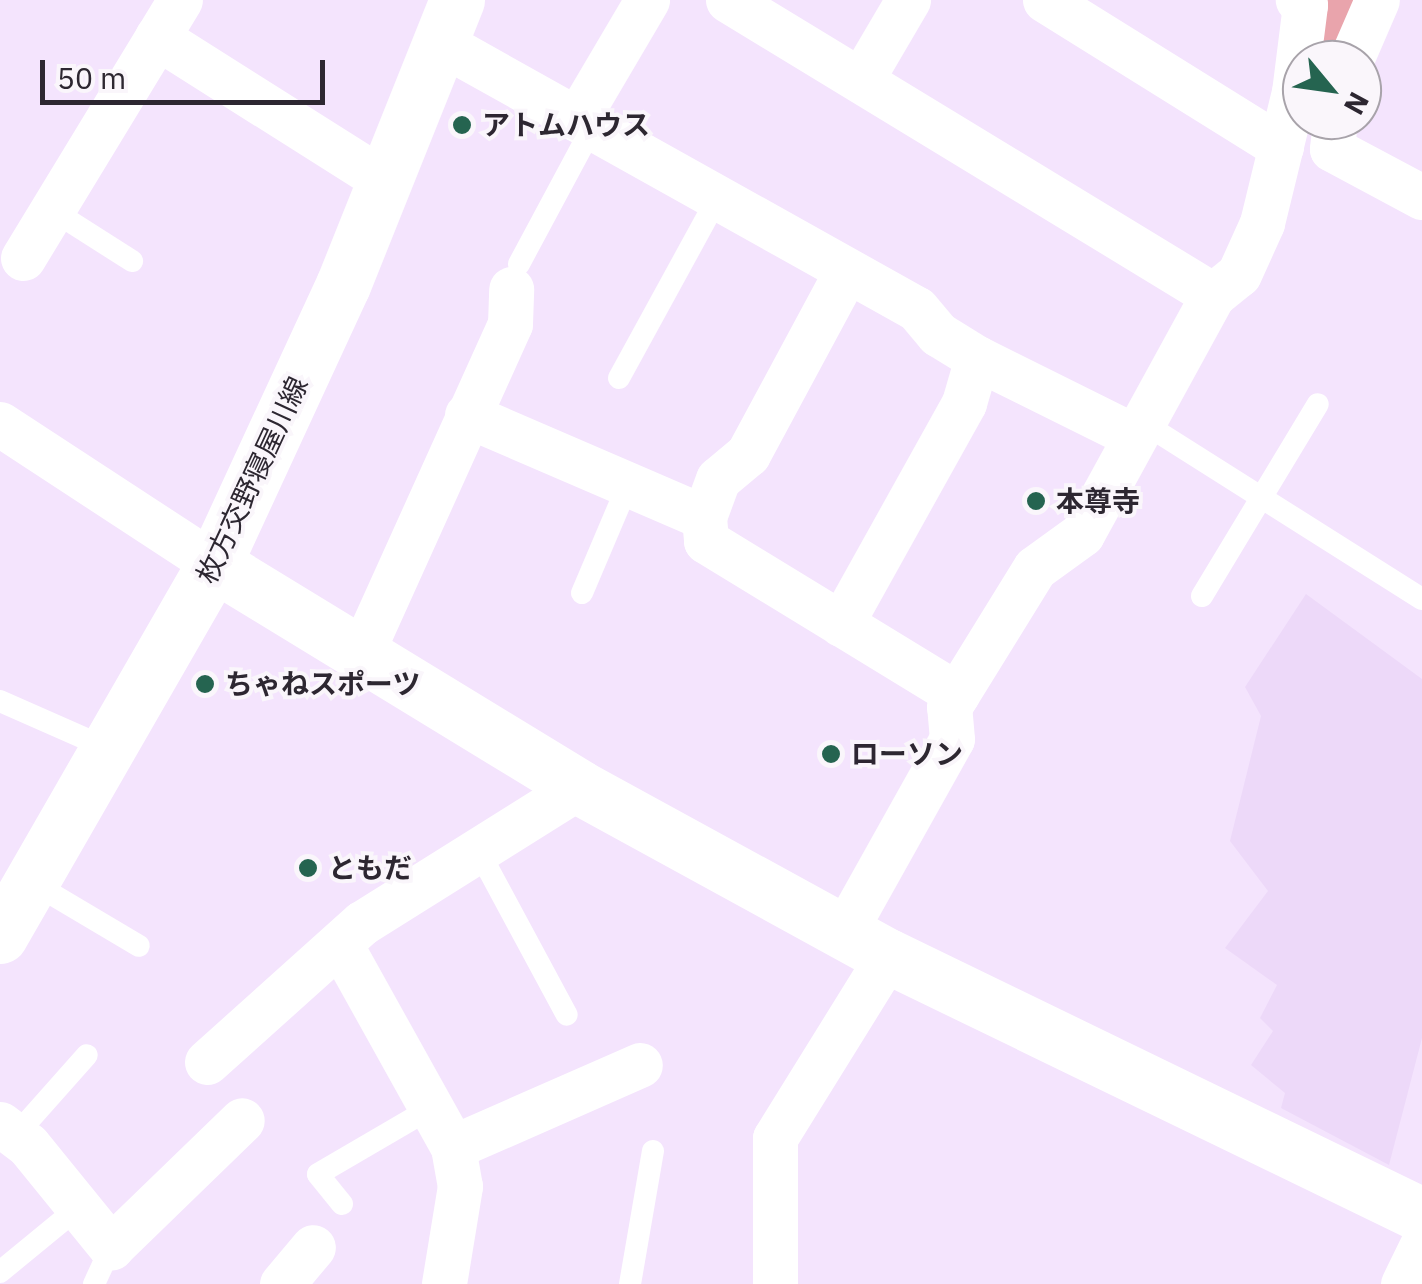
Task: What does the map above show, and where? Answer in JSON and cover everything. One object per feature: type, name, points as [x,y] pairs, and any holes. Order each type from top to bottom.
[{"type":"street","points":[[584,123],[647,0]]},
{"type":"street","points":[[728,0],[1213,295]]},
{"type":"street","points":[[861,80],[908,0]]},
{"type":"street","points":[[1045,0],[1282,134]]},
{"type":"street","points":[[1298,0],[1305,5],[1299,40]]},
{"type":"street","points":[[1360,40],[1377,0]]},
{"type":"street","points":[[22,258],[168,19],[385,181]]},
{"type":"street","points":[[449,21],[584,123],[916,309],[938,334],[978,358],[1138,429]]},
{"type":"street","name":"枚方交野寝屋川線","points":[[0,936],[214,564],[385,181],[449,21]]},
{"type":"street","points":[[775,1284],[776,1138],[866,944],[952,739],[949,707],[1035,568],[1082,534],[1213,295],[1240,274],[1262,223],[1283,140]]},
{"type":"street","points":[[1342,140],[1422,197]]},
{"type":"street","points":[[846,272],[748,454],[718,479],[704,517],[706,541],[957,694]]},
{"type":"street","points":[[361,654],[510,324],[515,276]]},
{"type":"street","points":[[841,624],[964,403],[978,358]]},
{"type":"street","points":[[467,415],[630,480],[704,517]]},
{"type":"street","points":[[0,424],[214,564],[579,787],[866,944],[1422,1216]]},
{"type":"street","points":[[207,1062],[362,924],[579,787]]},
{"type":"street","points":[[340,946],[453,1147],[460,1186],[444,1284]]},
{"type":"street","points":[[453,1147],[640,1065]]},
{"type":"street","points":[[8,1130],[79,1207],[102,1265],[242,1120]]},
{"type":"street","points":[[1403,1284],[1422,1245]]},
{"type":"street","points":[[282,1284],[313,1246]]},
{"type":"lane","points":[[515,276],[584,123]]},
{"type":"lane","points":[[619,378],[717,199]]},
{"type":"lane","points":[[52,210],[132,260]]},
{"type":"lane","points":[[1202,596],[1318,404]]},
{"type":"lane","points":[[1138,429],[1264,494],[1422,599]]},
{"type":"lane","points":[[582,593],[630,480]]},
{"type":"lane","points":[[0,701],[109,749]]},
{"type":"lane","points":[[478,850],[567,1015]]},
{"type":"lane","points":[[33,883],[138,946]]},
{"type":"lane","points":[[8,1130],[87,1055]]},
{"type":"lane","points":[[342,1204],[318,1174],[431,1108]]},
{"type":"lane","points":[[630,1284],[652,1150]]},
{"type":"lane","points":[[0,1272],[79,1207]]},
{"type":"shaded area","points":[[1309,0],[1366,0],[1349,40],[1312,40]]},
{"type":"shaded area","points":[[1306,594],[1422,679],[1422,1038],[1389,1165],[1281,1108],[1285,1093],[1251,1065],[1273,1031],[1260,1018],[1277,985],[1225,948],[1268,891],[1230,841],[1261,716],[1245,687]]},
{"type":"place","name":"アトムハウス","points":[[462,125]]},
{"type":"place","name":"本尊寺","points":[[1036,501]]},
{"type":"place","name":"ちゃねスポーツ","points":[[205,684]]},
{"type":"place","name":"ローソン","points":[[831,754]]},
{"type":"place","name":"ともだ","points":[[308,868]]}]
